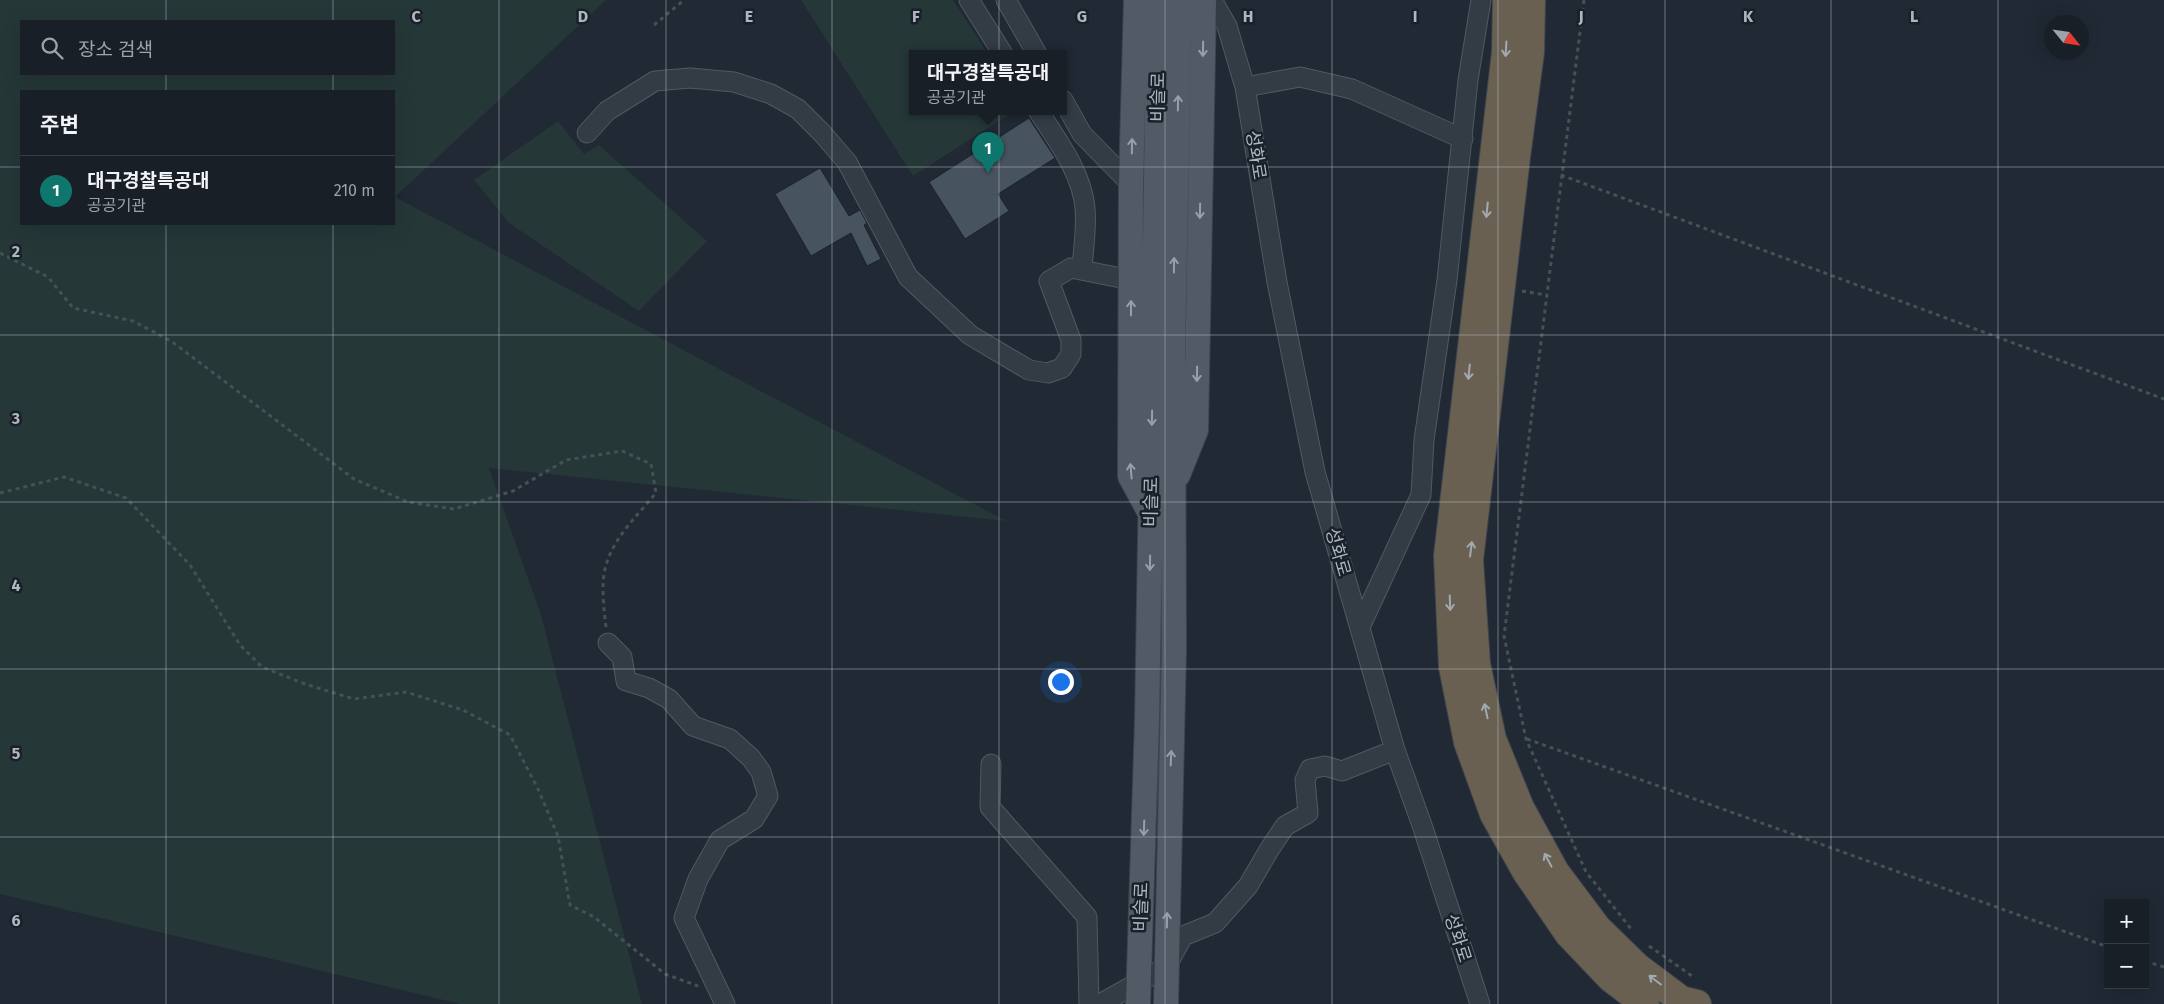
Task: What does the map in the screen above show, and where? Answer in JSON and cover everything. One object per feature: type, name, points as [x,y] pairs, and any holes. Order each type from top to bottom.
[{"type":"highway","points":[[1507,0],[1506,52],[1448,556],[1453,667],[1468,742],[1494,814],[1526,871],[1569,934],[1611,978],[1645,1004]]},
{"type":"highway","points":[[1531,0],[1530,52],[1469,560],[1476,664],[1492,739],[1520,808],[1554,872],[1597,928],[1637,967],[1681,1000],[1696,991]]},
{"type":"main road","points":[[1136,0],[1131,184],[1130,476],[1151,514]]},
{"type":"main road","name":"비슬로","points":[[1159,0],[1163,350],[1174,485],[1174,650],[1166,1004]]},
{"type":"main road","name":"비슬로","points":[[1138,993],[1147,741],[1151,514],[1163,350],[1180,0]]},
{"type":"main road","points":[[1174,485],[1196,430],[1204,0]]},
{"type":"street","points":[[969,0],[1000,50]]},
{"type":"street","points":[[1006,0],[1035,50]]},
{"type":"street","points":[[1212,0],[1227,26]]},
{"type":"street","points":[[1226,0],[1227,26]]},
{"type":"street","points":[[1360,628],[1420,495],[1424,440],[1447,280],[1468,80],[1482,0]]},
{"type":"street","name":"성화로","points":[[1227,26],[1245,87],[1278,282],[1315,472],[1395,750],[1423,828],[1480,1004]]},
{"type":"street","points":[[1245,87],[1300,77],[1352,89],[1463,140]]},
{"type":"street","points":[[587,133],[607,111],[655,81],[690,78],[734,82],[771,94],[798,109],[822,132],[847,162],[908,277],[970,335],[1029,370],[1048,373],[1062,368],[1072,354],[1071,340],[1049,281],[1071,268],[1131,280]]},
{"type":"street","points":[[1067,107],[1082,134],[1131,184]]},
{"type":"street","points":[[1041,115],[1064,152],[1082,190],[1085,209],[1082,270]]},
{"type":"street","points":[[608,643],[622,657],[626,681],[649,688],[669,699],[693,726],[730,739],[751,758],[762,772],[768,796],[754,819],[720,840],[698,879],[684,918],[723,998]]},
{"type":"street","points":[[1100,1004],[1138,993],[1166,966],[1184,936],[1215,924],[1248,886],[1285,826],[1308,813],[1305,780],[1310,769],[1325,766],[1342,771],[1395,750]]},
{"type":"street","points":[[991,764],[990,806],[1087,917],[1089,1004]]},
{"type":"path","points":[[654,25],[684,0]]},
{"type":"path","points":[[1584,0],[1504,636],[1526,739],[1586,872],[1635,933]]},
{"type":"path","points":[[1561,175],[2164,399]]},
{"type":"path","points":[[0,253],[48,277],[73,308],[133,320],[172,341],[354,479],[408,502],[454,509],[513,492],[566,460],[622,451],[651,464],[656,493],[617,539],[604,570],[604,610],[608,643]]},
{"type":"path","points":[[1519,291],[1546,295]]},
{"type":"path","points":[[0,493],[64,477],[126,498],[190,565],[240,645],[262,667],[305,684],[354,698],[406,692],[463,710],[510,735],[538,789],[558,836],[570,905],[594,917],[664,974],[723,998]]},
{"type":"path","points":[[1526,739],[2104,946]]},
{"type":"path","points":[[1641,941],[1696,991]]},
{"type":"path","points":[[2149,962],[2164,967]]},
{"type":"shaded area","points":[[0,0],[606,0],[395,197],[1006,521],[489,468],[541,615],[642,1004],[460,1004],[0,894]]},
{"type":"shaded area","points":[[801,0],[953,0],[985,50],[909,50],[909,115],[1008,115],[913,176]]},
{"type":"shaded area","points":[[558,121],[584,154],[599,145],[707,241],[639,311],[509,223],[474,180]]},
{"type":"building","points":[[1029,118],[1055,158],[998,194],[1009,211],[965,239],[929,182]]},
{"type":"building","points":[[820,168],[849,216],[860,210],[867,223],[864,225],[881,259],[867,266],[851,233],[811,256],[775,194]]},
{"type":"place","name":"대구경찰특공대","points":[[988,173]]}]
